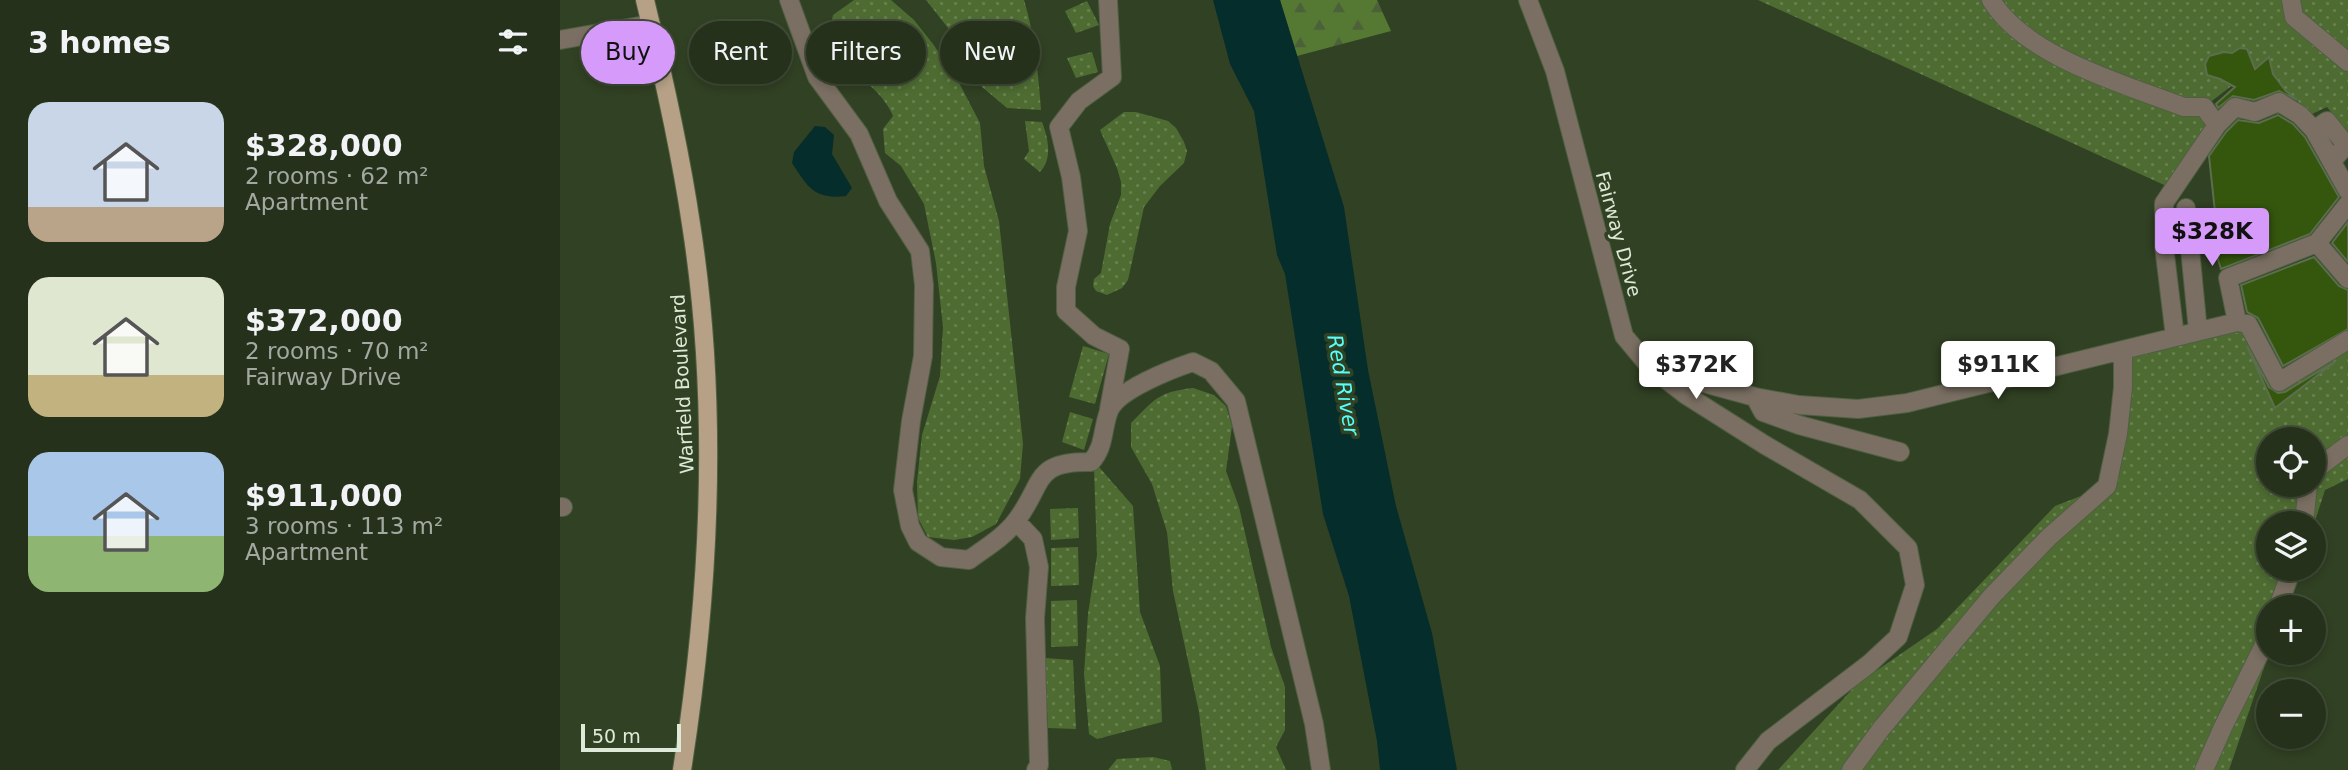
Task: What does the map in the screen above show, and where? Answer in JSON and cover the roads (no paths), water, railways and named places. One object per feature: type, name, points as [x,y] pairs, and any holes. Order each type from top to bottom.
[{"type":"main road","name":"Warfield Boulevard","points":[[645,0],[650,21]]},
{"type":"main road","name":"Warfield Boulevard","points":[[664,84],[692,225],[701,308],[708,473],[702,617],[682,770]]},
{"type":"street","points":[[789,0],[817,77],[859,134],[888,201],[920,251],[924,285],[923,356],[911,421],[903,490],[910,526],[918,542],[941,557],[969,560],[995,542],[1016,521],[1034,488],[1050,468],[1066,462],[1091,463],[1098,455],[1120,349],[1094,336],[1066,311],[1066,287],[1078,231],[1071,177],[1059,127],[1079,101],[1112,76],[1108,0]]},
{"type":"street","name":"Fairway Drive","points":[[1528,0],[1555,71],[1624,337],[1650,367],[1686,395],[1860,500],[1908,548],[1915,585],[1898,636],[1869,664],[1768,741],[1745,770]]},
{"type":"street","points":[[1991,0],[1999,12],[2045,51],[2184,107],[2204,107],[2217,125]]},
{"type":"street","points":[[2291,0],[2294,18],[2348,62]]},
{"type":"street","points":[[560,40],[581,36]]},
{"type":"street","points":[[2175,337],[2164,246],[2164,203],[2217,125],[2235,107],[2255,111],[2279,102],[2300,115],[2314,130],[2327,121],[2346,145],[2332,161],[2348,191]]},
{"type":"street","points":[[2237,322],[2228,278],[2317,243],[2348,204]]},
{"type":"street","points":[[2186,208],[2198,331]]},
{"type":"street","points":[[2317,243],[2348,279]]},
{"type":"street","points":[[1650,367],[1755,397],[1799,405],[1858,409],[1907,402],[2237,322],[2248,324],[2278,382],[2348,340]]},
{"type":"street","points":[[1851,770],[1881,729],[1992,597],[2049,537],[2107,486],[2118,434],[2123,387],[2123,351]]},
{"type":"street","points":[[1109,409],[1130,391],[1162,372],[1193,362],[1211,371],[1236,401],[1314,724],[1321,770]]},
{"type":"street","points":[[1755,397],[1763,412],[1799,425],[1900,452]]},
{"type":"street","points":[[2326,462],[2348,445]]},
{"type":"street","points":[[1016,521],[1032,539],[1039,567],[1035,618],[1039,765],[1036,770]]},
{"type":"street","points":[[2204,770],[2256,661]]},
{"type":"water","name":"Red River","points":[[1213,0],[1280,0],[1344,207],[1368,370],[1396,506],[1432,633],[1457,770],[1380,770],[1377,741],[1349,596],[1323,514],[1285,274],[1277,255],[1254,111],[1230,64]]},
{"type":"water","points":[[815,126],[825,127],[834,135],[832,154],[852,188],[846,196],[826,196],[813,190],[792,163],[794,152]]}]
